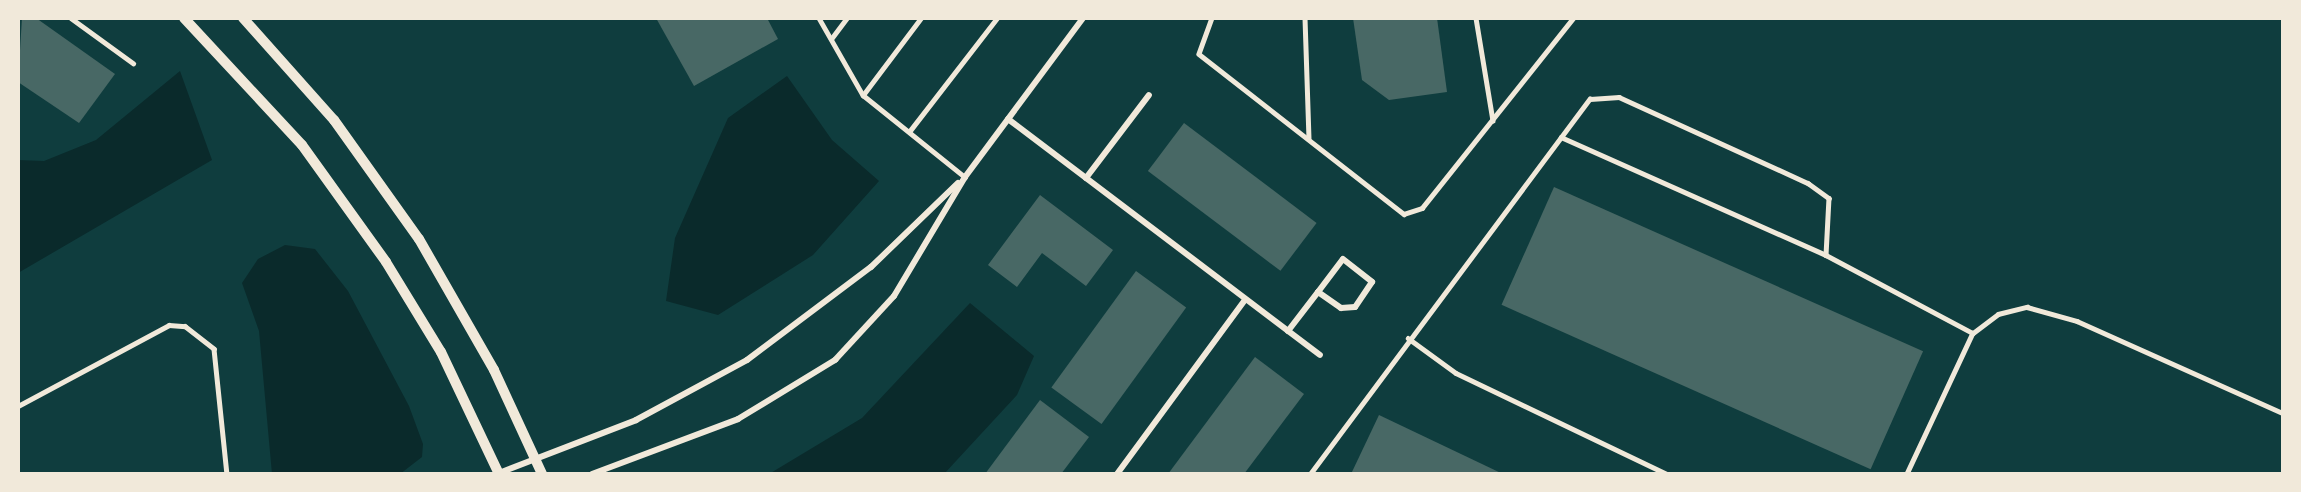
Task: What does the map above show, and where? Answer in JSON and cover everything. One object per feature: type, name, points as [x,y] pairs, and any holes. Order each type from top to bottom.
[{"type":"street","points":[[184,18],[302,145],[386,262],[447,363],[498,474],[636,420],[778,340],[871,267],[965,177]]},
{"type":"street","points":[[243,18],[334,120],[420,239],[536,458],[542,474]]},
{"type":"street","points":[[592,474],[738,419],[835,360],[894,296],[965,177],[1083,18]]},
{"type":"street","points":[[1086,178],[1149,95]]},
{"type":"street","points":[[1008,119],[1320,355]]},
{"type":"street","points":[[1288,331],[1343,259],[1372,282],[1355,307],[1341,308],[1318,292]]},
{"type":"street","points":[[1117,474],[1245,300]]},
{"type":"lane","points":[[71,18],[133,63]]},
{"type":"lane","points":[[819,18],[863,95],[965,177]]},
{"type":"lane","points":[[831,39],[847,18]]},
{"type":"lane","points":[[863,95],[921,18]]},
{"type":"lane","points":[[909,132],[997,18]]},
{"type":"lane","points":[[1212,18],[1199,54],[1404,214],[1422,208],[1573,18]]},
{"type":"lane","points":[[1305,18],[1309,138]]},
{"type":"lane","points":[[1476,18],[1492,120]]},
{"type":"lane","points":[[1310,474],[1408,339],[1590,99],[1618,97],[1808,183],[1829,198],[1826,255]]},
{"type":"lane","points":[[1561,138],[1826,255],[1973,333]]},
{"type":"lane","points":[[1907,474],[1973,333],[1998,314],[2027,307],[2077,321],[2283,413]]},
{"type":"lane","points":[[18,406],[169,325],[185,326],[214,349],[227,474]]},
{"type":"lane","points":[[1408,339],[1456,373],[1667,474]]},
{"type":"water","points":[[180,71],[212,160],[18,273],[18,160],[44,161],[96,140]]},
{"type":"water","points":[[787,76],[832,140],[879,181],[813,255],[718,315],[666,301],[675,238],[728,118]]},
{"type":"water","points":[[285,245],[315,249],[348,291],[409,406],[423,444],[422,457],[400,474],[272,474],[259,331],[242,283],[258,259]]},
{"type":"water","points":[[970,303],[1034,356],[1017,395],[944,474],[769,474],[862,418]]},
{"type":"building","points":[[22,18],[36,18],[115,74],[79,123],[18,82]]},
{"type":"building","points":[[656,18],[767,18],[778,39],[694,86]]},
{"type":"building","points":[[1353,18],[1437,18],[1447,92],[1389,100],[1362,80]]},
{"type":"building","points":[[1184,123],[1317,223],[1280,271],[1148,171]]},
{"type":"building","points":[[1554,187],[1923,351],[1871,469],[1502,305]]},
{"type":"building","points":[[1040,195],[1113,250],[1086,286],[1042,253],[1017,287],[988,265]]},
{"type":"building","points":[[1136,271],[1186,307],[1102,424],[1051,387]]},
{"type":"building","points":[[1255,357],[1304,394],[1244,474],[1168,474]]},
{"type":"building","points":[[1040,400],[1089,437],[1061,474],[985,474]]},
{"type":"building","points":[[1379,415],[1503,474],[1351,474]]}]
